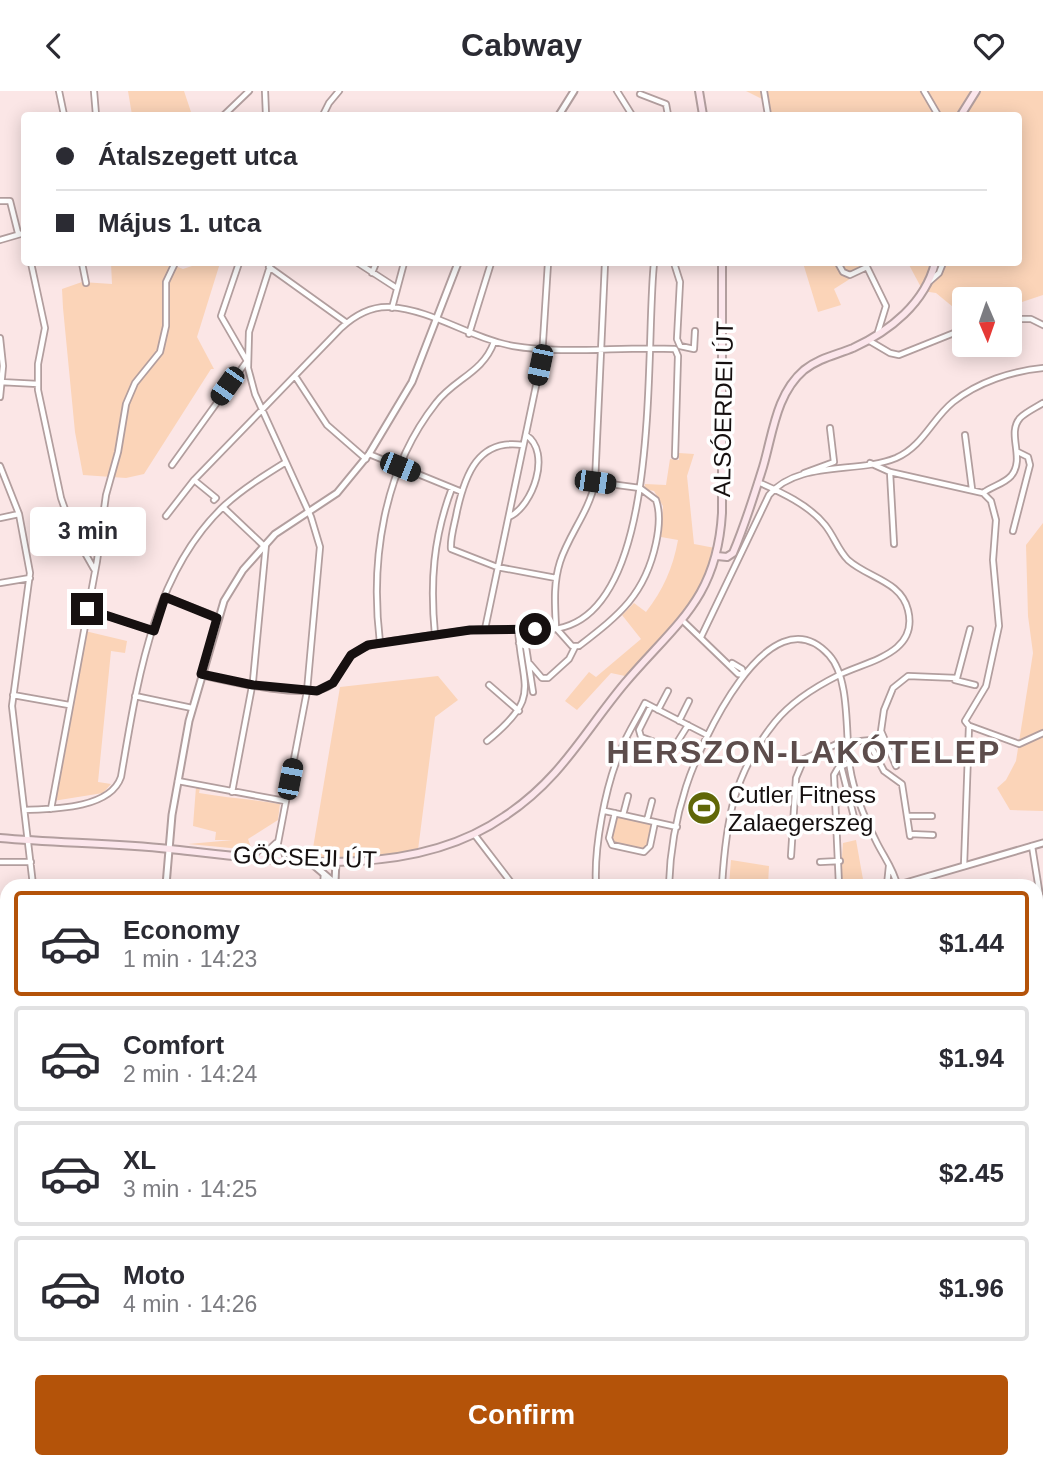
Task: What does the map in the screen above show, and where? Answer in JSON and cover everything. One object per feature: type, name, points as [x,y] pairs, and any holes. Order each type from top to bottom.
[{"type":"main road","points":[[699,91],[702,112]]},
{"type":"main road","points":[[963,112],[976,91]]},
{"type":"main road","name":"ALSÓERDEI ÚT","points":[[717,556],[722,513],[722,266]]},
{"type":"main road","points":[[758,482],[780,405],[792,383],[820,359],[878,333],[915,305],[930,281],[934,266]]},
{"type":"main road","name":"GÖCSEJI ÚT","points":[[0,838],[336,861],[410,856],[474,834],[512,812],[567,762],[626,682],[682,620],[704,589],[717,556],[729,557],[733,553],[758,482]]},
{"type":"street","points":[[59,91],[63,112]]},
{"type":"street","points":[[94,91],[96,112]]},
{"type":"street","points":[[227,112],[249,91]]},
{"type":"street","points":[[264,91],[267,112]]},
{"type":"street","points":[[324,112],[328,103],[339,91]]},
{"type":"street","points":[[561,112],[574,91]]},
{"type":"street","points":[[617,91],[630,112]]},
{"type":"street","points":[[764,91],[768,112]]},
{"type":"street","points":[[924,91],[936,112]]},
{"type":"street","points":[[640,95],[666,104],[667,112]]},
{"type":"street","points":[[624,112],[626,106]]},
{"type":"street","points":[[0,201],[10,201],[18,233],[0,240]]},
{"type":"street","points":[[32,266],[45,328],[38,364],[38,384],[61,498],[73,532],[95,567]]},
{"type":"street","points":[[83,266],[86,283]]},
{"type":"street","points":[[51,809],[106,495],[126,404],[135,383],[160,352],[166,326],[166,282],[174,266]]},
{"type":"street","points":[[238,266],[221,314],[247,361],[255,394],[308,511],[320,551],[307,691],[278,839],[279,858]]},
{"type":"street","points":[[172,465],[247,361],[249,332],[270,266]]},
{"type":"street","points":[[271,266],[347,323]]},
{"type":"street","points":[[363,266],[395,287]]},
{"type":"street","points":[[372,272],[375,266]]},
{"type":"street","points":[[392,307],[395,287],[403,266]]},
{"type":"street","points":[[166,879],[178,781],[192,708],[217,618],[236,579],[264,545],[288,523],[337,493],[368,456],[412,382],[457,266]]},
{"type":"street","points":[[469,334],[490,266]]},
{"type":"street","points":[[485,629],[542,350],[548,266]]},
{"type":"street","points":[[575,647],[556,628],[556,578],[564,554],[587,510],[595,482],[604,266]]},
{"type":"street","points":[[201,674],[253,685],[307,691],[330,685],[351,655],[363,647],[485,629],[556,628],[585,616],[607,590],[623,559],[640,488],[654,266]]},
{"type":"street","points":[[675,266],[680,277],[677,339],[682,347],[694,349],[695,331]]},
{"type":"street","points":[[840,266],[843,272],[850,275],[867,267],[886,306],[886,314],[878,333]]},
{"type":"street","points":[[930,281],[939,273],[942,266]]},
{"type":"street","points":[[166,516],[194,480],[347,323],[367,311],[392,307],[411,310],[494,342],[542,350],[675,349],[678,353],[675,456]]},
{"type":"street","points":[[1022,319],[1031,319],[1043,325]]},
{"type":"street","points":[[867,339],[890,353],[899,355],[952,334]]},
{"type":"street","points":[[0,338],[0,397]]},
{"type":"street","points":[[380,643],[375,591],[378,555],[384,519],[400,467],[416,433],[437,401],[476,371],[494,342]]},
{"type":"street","points":[[803,474],[894,458],[929,432],[953,403],[983,384],[1017,372],[1043,368]]},
{"type":"street","points":[[295,376],[322,420],[368,456],[461,492]]},
{"type":"street","points":[[1,382],[38,384]]},
{"type":"street","points":[[983,493],[1012,475],[1017,464],[1017,422],[1043,403]]},
{"type":"street","points":[[701,637],[774,489],[807,470],[835,462],[830,428]]},
{"type":"street","points":[[508,517],[524,504],[537,475],[533,443],[525,435]]},
{"type":"street","points":[[965,435],[972,489]]},
{"type":"street","points":[[523,445],[496,447],[481,456],[467,473],[450,549],[497,567],[556,578]]},
{"type":"street","points":[[1013,531],[1030,465],[1028,457],[1018,452]]},
{"type":"street","points":[[24,810],[51,809],[102,798],[116,789],[121,777],[135,696],[154,631],[165,597],[187,553],[223,507],[257,480],[286,462]]},
{"type":"street","points":[[870,463],[890,472],[983,493],[991,501],[996,520],[993,560],[999,626],[986,686],[965,720],[969,726],[964,866]]},
{"type":"street","points":[[0,466],[19,514],[30,578],[13,695],[33,879]]},
{"type":"street","points":[[890,472],[894,544]]},
{"type":"street","points":[[194,480],[216,498],[214,500]]},
{"type":"street","points":[[530,664],[542,678],[548,678],[569,659],[575,647],[617,615],[646,579],[659,521],[656,500],[640,488],[595,482]]},
{"type":"street","points":[[723,879],[728,822],[743,770],[786,710],[804,695],[840,674],[896,650],[909,624],[906,604],[892,586],[848,560],[816,515],[758,482]]},
{"type":"street","points":[[435,635],[431,600],[433,558],[452,488]]},
{"type":"street","points":[[223,507],[264,545],[267,555],[253,685],[232,792]]},
{"type":"street","points":[[0,519],[19,514]]},
{"type":"street","points":[[0,583],[30,578]]},
{"type":"street","points":[[165,597],[217,618]]},
{"type":"street","points":[[87,609],[154,631]]},
{"type":"street","points":[[682,620],[728,661],[738,674],[744,674]]},
{"type":"street","points":[[487,741],[519,712],[526,692],[518,629]]},
{"type":"street","points":[[955,680],[961,670],[970,629]]},
{"type":"street","points":[[670,879],[685,789],[708,735],[744,674],[773,648],[794,641],[820,647],[834,661],[840,674],[849,763],[856,792],[896,879]]},
{"type":"street","points":[[519,643],[526,645],[533,692]]},
{"type":"street","points":[[896,766],[883,739],[884,710],[891,693],[901,680],[914,675],[975,685]]},
{"type":"street","points":[[489,685],[519,712]]},
{"type":"street","points":[[658,710],[668,691]]},
{"type":"street","points":[[13,695],[69,705]]},
{"type":"street","points":[[135,696],[192,708]]},
{"type":"street","points":[[679,721],[689,701]]},
{"type":"street","points":[[597,879],[601,831],[620,751],[645,703],[708,735]]},
{"type":"street","points":[[651,706],[639,730],[641,737],[673,750],[688,725]]},
{"type":"street","points":[[969,726],[1019,744],[1043,733]]},
{"type":"street","points":[[791,856],[798,768],[804,759],[816,751],[847,742],[883,739]]},
{"type":"street","points":[[868,741],[884,772],[902,784],[910,835],[933,835]]},
{"type":"street","points":[[839,879],[834,775],[841,765],[849,763]]},
{"type":"street","points":[[841,765],[856,825],[861,830],[871,830]]},
{"type":"street","points":[[178,781],[285,801]]},
{"type":"street","points":[[623,815],[628,796]]},
{"type":"street","points":[[647,820],[652,801]]},
{"type":"street","points":[[605,811],[677,827]]},
{"type":"street","points":[[615,813],[611,832],[612,845],[644,852],[650,846],[655,822]]},
{"type":"street","points":[[908,816],[932,816]]},
{"type":"street","points":[[601,831],[611,832]]},
{"type":"street","points":[[474,834],[508,879]]},
{"type":"street","points":[[262,856],[278,839]]},
{"type":"street","points":[[919,879],[1043,843]]},
{"type":"street","points":[[1032,846],[1038,879]]},
{"type":"street","points":[[308,860],[331,879]]},
{"type":"street","points":[[336,861],[336,879]]},
{"type":"street","points":[[0,862],[32,862]]},
{"type":"street","points":[[820,862],[840,862]]},
{"type":"street","points":[[888,879],[890,865]]},
{"type":"street","points":[[323,870],[323,879]]},
{"type":"shaded area","points":[[128,91],[184,91],[191,112],[132,112]]},
{"type":"shaded area","points":[[746,91],[1043,91],[1043,295],[1022,302],[1022,287],[952,287],[952,306],[936,293],[923,291],[910,266],[1022,266],[1022,112],[766,112],[762,99]]},
{"type":"shaded area","points":[[111,266],[176,266],[183,269],[192,266],[219,266],[197,337],[214,369],[211,369],[144,474],[126,478],[83,475],[75,432],[63,308],[62,289],[82,282],[112,284]]},
{"type":"shaded area","points":[[804,266],[870,266],[834,289],[841,305],[818,312]]},
{"type":"shaded area","points":[[679,453],[694,454],[687,476],[694,544],[715,548],[709,568],[691,602],[667,633],[625,676],[611,673],[577,710],[565,701],[589,672],[596,677],[641,639],[622,615],[634,603],[646,612],[670,569],[678,540],[661,537],[663,506],[654,491],[644,489],[645,484],[666,485],[670,459],[679,460]]},
{"type":"shaded area","points":[[1043,523],[1043,811],[1010,810],[997,788],[1006,780],[1016,761],[1033,653],[1028,616],[1026,545]]},
{"type":"shaded area","points":[[85,631],[127,641],[125,653],[111,651],[98,782],[111,784],[103,793],[53,801],[73,709],[69,711]]},
{"type":"shaded area","points":[[438,676],[458,700],[435,717],[418,850],[379,857],[311,860],[340,687]]},
{"type":"shaded area","points":[[196,787],[200,788],[199,793],[280,804],[278,820],[248,839],[252,850],[188,844],[233,840],[215,840],[216,832],[193,826]]},
{"type":"shaded area","points":[[615,813],[655,822],[650,845],[644,852],[612,845],[610,842]]},
{"type":"shaded area","points":[[856,840],[863,879],[840,879],[843,843]]},
{"type":"shaded area","points":[[731,860],[769,866],[768,879],[729,879]]},
{"type":"place","name":"Cutler Fitness Zalaegerszeg","points":[[704,808]]},
{"type":"district","name":"HERSZON-LAKÓTELEP","points":[[804,752]]},
{"type":"route","points":[[87,609],[154,631],[165,597],[217,618],[201,674],[253,685],[310,691],[321,690],[333,683],[347,659],[368,645],[470,630],[535,629]]}]
